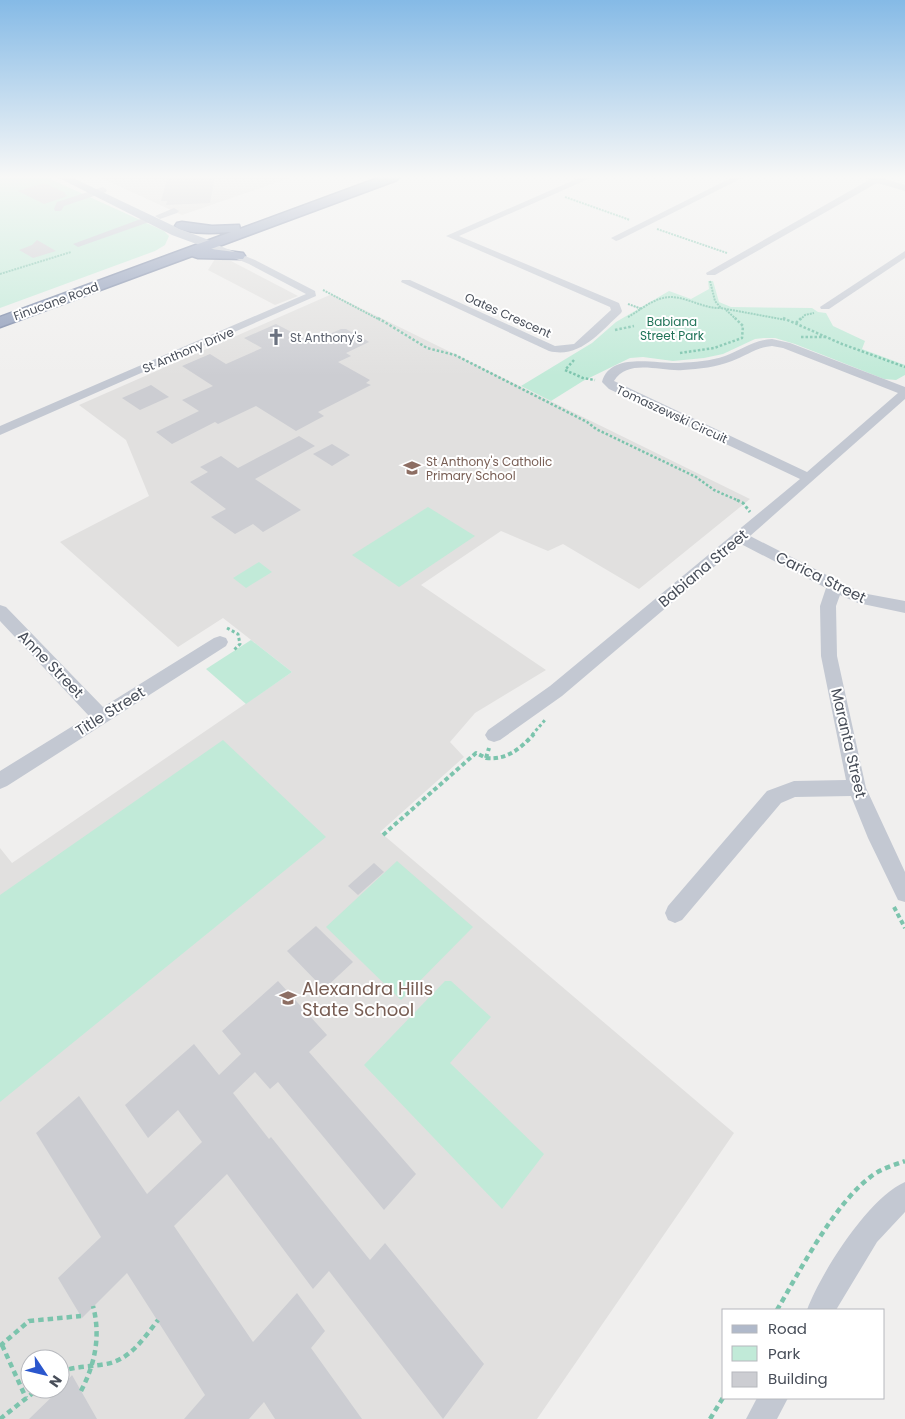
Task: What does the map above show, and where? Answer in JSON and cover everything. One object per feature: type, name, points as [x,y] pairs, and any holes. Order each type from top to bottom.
[{"type":"highway","points":[[148,259],[173,243]]},
{"type":"highway","name":"Finucane Road","points":[[0,313],[148,259],[201,243]]},
{"type":"highway","name":"Finucane Road","points":[[0,322],[177,257],[204,243]]},
{"type":"highway","points":[[242,243],[240,249],[244,257]]},
{"type":"highway","points":[[177,257],[211,253],[244,257]]},
{"type":"street","points":[[213,243],[317,292]]},
{"type":"street","name":"Oates Crescent","points":[[406,282],[553,349],[562,350],[578,346],[617,311],[615,305],[611,303],[468,243]]},
{"type":"street","points":[[711,274],[762,243]]},
{"type":"street","points":[[825,307],[905,254]]},
{"type":"street","name":"St Anthony Drive","points":[[0,431],[305,299],[317,292]]},
{"type":"street","name":"Tomaszewski Circuit","points":[[809,478],[612,386],[608,380],[612,374],[635,363],[670,367],[709,363],[732,357],[750,338],[786,344],[905,392]]},
{"type":"street","name":"Babiana Street","points":[[494,735],[556,691],[809,478],[905,392]]},
{"type":"street","name":"Carica Street","points":[[740,537],[858,598],[905,607]]},
{"type":"street","name":"Maranta Street","points":[[835,586],[828,606],[829,656],[857,788],[878,838],[898,897]]},
{"type":"street","name":"Anne Street","points":[[0,611],[102,717]]},
{"type":"street","name":"Title Street","points":[[0,781],[220,642]]},
{"type":"street","points":[[674,913],[774,796],[794,789],[857,788]]},
{"type":"street","points":[[822,1309],[872,1225],[890,1206],[905,1194]]},
{"type":"street","points":[[761,1419],[772,1399]]},
{"type":"path","points":[[711,274],[710,280],[715,301],[721,308]]},
{"type":"path","points":[[317,292],[376,318],[427,348],[455,355],[587,422],[596,429],[696,477],[714,490],[743,503],[754,515]]},
{"type":"path","points":[[622,320],[664,298],[682,300],[707,309],[721,308],[774,316],[905,367]]},
{"type":"path","points":[[796,323],[805,315],[825,307]]},
{"type":"path","points":[[679,353],[714,348],[750,338],[738,319],[730,315],[726,310]]},
{"type":"path","points":[[610,331],[634,326]]},
{"type":"path","points":[[580,356],[572,361],[565,370],[588,380],[608,380]]},
{"type":"path","points":[[382,835],[476,753],[486,758],[501,758],[516,752],[547,717]]},
{"type":"path","points":[[486,758],[494,735]]},
{"type":"path","points":[[898,897],[905,928]]},
{"type":"path","points":[[777,1309],[844,1201],[867,1178],[897,1162],[905,1160]]},
{"type":"path","points":[[81,1392],[88,1380],[93,1364],[98,1330],[93,1306]]},
{"type":"path","points":[[20,1386],[1,1346],[26,1322],[34,1319],[81,1316]]},
{"type":"path","points":[[70,1368],[77,1365],[107,1364],[121,1358],[133,1350],[158,1320]]},
{"type":"path","points":[[0,1418],[25,1399]]},
{"type":"path","points":[[710,1419],[722,1399]]},
{"type":"shaded area","points":[[215,259],[231,261],[298,296],[275,305],[208,270]]},
{"type":"shaded area","name":"Alexandra Hills State School","points":[[332,294],[750,499],[639,589],[563,544],[548,551],[501,531],[421,585],[546,670],[475,713],[450,742],[464,757],[380,832],[734,1133],[537,1419],[0,1419],[0,848],[12,863],[292,672],[223,618],[178,647],[60,542],[149,496],[126,440],[79,405]]},
{"type":"green space","points":[[0,243],[166,243],[155,251],[0,308]]},
{"type":"green space","name":"Babiana Street Park","points":[[708,281],[713,281],[719,302],[731,307],[812,308],[818,312],[826,313],[833,326],[865,341],[862,349],[905,365],[905,375],[896,380],[884,379],[795,344],[775,338],[764,338],[755,339],[723,354],[704,358],[673,361],[643,357],[630,358],[583,381],[551,401],[521,386],[592,343],[616,322],[669,291],[691,299],[709,289]]},
{"type":"green space","points":[[428,507],[475,536],[399,587],[352,555]]},
{"type":"green space","points":[[259,562],[272,572],[246,588],[233,578]]},
{"type":"green space","points":[[251,640],[292,672],[246,704],[206,669]]},
{"type":"green space","points":[[223,740],[326,837],[0,1102],[0,895]]},
{"type":"green space","points":[[397,861],[473,927],[401,1000],[326,927]]},
{"type":"green space","points":[[445,981],[451,981],[491,1017],[450,1063],[544,1154],[502,1209],[364,1065]]},
{"type":"building","points":[[43,243],[56,251],[33,258],[19,250]]},
{"type":"building","points":[[276,324],[311,342],[341,329],[346,329],[366,340],[369,342],[346,353],[351,356],[338,362],[370,380],[366,383],[371,385],[318,412],[324,416],[296,431],[256,406],[218,424],[215,422],[172,444],[156,432],[199,411],[182,400],[213,386],[182,366],[210,354],[226,364],[262,348],[244,338]]},
{"type":"building","points":[[151,385],[169,397],[140,410],[122,398]]},
{"type":"building","points":[[299,436],[315,446],[255,479],[301,510],[263,532],[253,524],[235,534],[211,517],[226,509],[190,482],[208,472],[200,467],[221,456],[238,468]]},
{"type":"building","points":[[332,444],[350,455],[332,466],[313,454]]},
{"type":"building","points":[[374,863],[384,872],[358,895],[348,886]]},
{"type":"building","points":[[316,926],[353,962],[324,989],[287,951]]},
{"type":"building","points":[[278,981],[327,1035],[309,1052],[416,1174],[384,1210],[278,1082],[270,1089],[255,1072],[233,1093],[370,1260],[385,1243],[484,1364],[443,1419],[329,1271],[313,1289],[227,1174],[174,1226],[253,1342],[297,1293],[325,1331],[311,1348],[362,1419],[275,1419],[264,1402],[249,1419],[184,1419],[205,1395],[127,1273],[82,1318],[58,1278],[101,1237],[36,1133],[79,1096],[147,1194],[202,1142],[178,1110],[148,1138],[125,1105],[194,1044],[219,1075],[241,1054],[222,1031]]},
{"type":"building","points":[[72,1375],[97,1419],[29,1419],[50,1399],[70,1399],[70,1377]]},
{"type":"place","name":"St Anthony's","points":[[276,337]]},
{"type":"place","name":"St Anthony's Catholic Primary School","points":[[412,468]]},
{"type":"place","name":"Alexandra Hills State School","points":[[288,998]]}]
